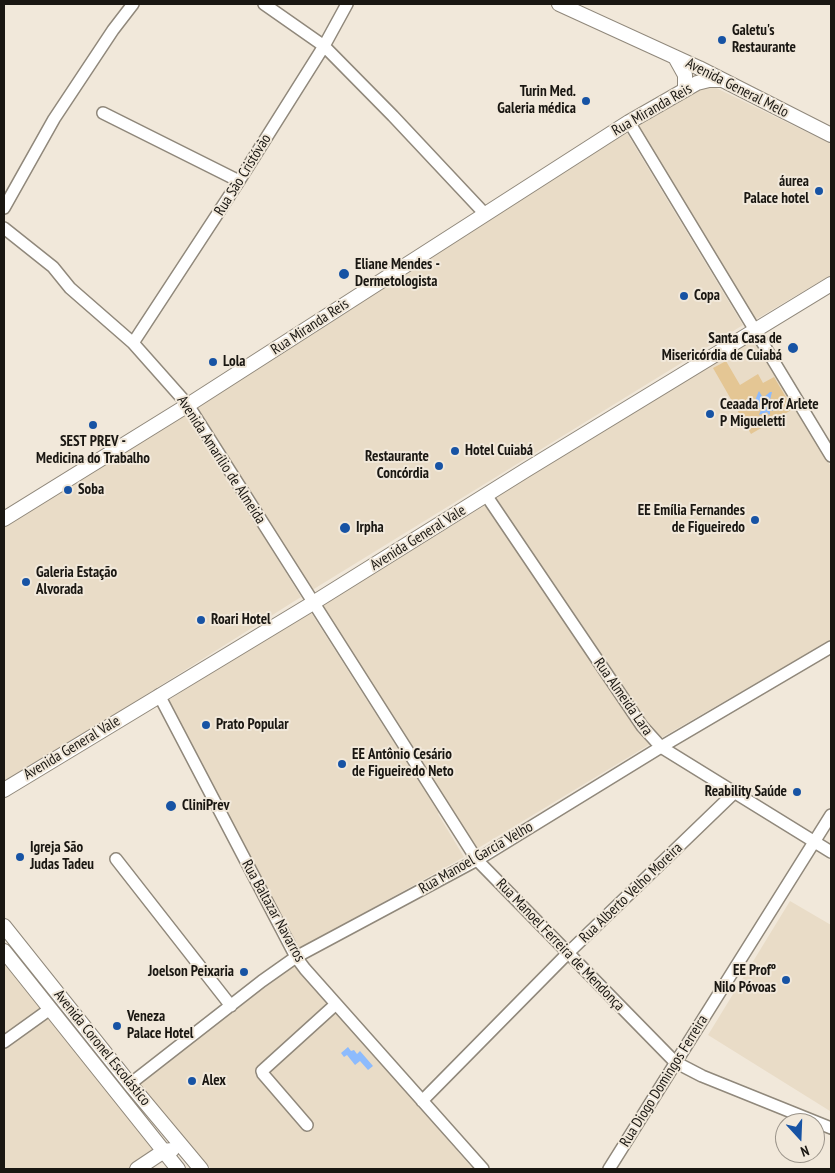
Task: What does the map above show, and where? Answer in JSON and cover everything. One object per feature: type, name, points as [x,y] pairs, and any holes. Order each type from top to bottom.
[{"type":"main road","name":"Avenida General Melo","points":[[559,4],[675,57],[831,135]]},
{"type":"main road","points":[[675,57],[684,75],[685,90]]},
{"type":"main road","name":"Rua Miranda Reis","points":[[4,519],[188,405],[629,122],[685,90],[703,82],[721,80]]},
{"type":"main road","name":"Avenida General Vale","points":[[4,790],[313,603],[831,284]]},
{"type":"main road","name":"Avenida Coronel Escolástico","points":[[4,926],[130,1084],[201,1169]]},
{"type":"main road","name":"Avenida Coronel Escolástico","points":[[4,951],[178,1169]]},
{"type":"main road","points":[[137,1169],[170,1149],[196,1169]]},
{"type":"street","points":[[4,208],[54,119],[113,30],[133,4]]},
{"type":"street","points":[[264,4],[324,46],[486,214]]},
{"type":"street","name":"Rua São Cristóvão","points":[[133,344],[324,46],[347,4]]},
{"type":"street","points":[[103,113],[239,181]]},
{"type":"street","points":[[629,122],[831,456]]},
{"type":"street","name":"Avenida Amarílio de Almeida","points":[[4,228],[53,267],[70,288],[133,344],[188,405],[313,603]]},
{"type":"street","name":"Rua Almeida Lara","points":[[486,495],[642,726],[661,747],[831,852]]},
{"type":"street","name":"Rua Manoel Ferreira de Mendonça","points":[[313,603],[477,860],[675,1062],[702,1076],[831,1128]]},
{"type":"street","name":"Rua Manoel Garcia Velho","points":[[130,1084],[296,957],[477,860],[661,747],[831,647]]},
{"type":"street","name":"Rua Baltazar Navarros","points":[[159,695],[296,957],[482,1169]]},
{"type":"street","name":"Rua Alberto Velho Moreira","points":[[422,1101],[568,953],[736,792]]},
{"type":"street","name":"Rua Diogo Domingos Ferreira","points":[[609,1169],[831,815]]},
{"type":"street","points":[[116,859],[231,1006]]},
{"type":"street","points":[[307,1125],[262,1071],[336,1004]]},
{"type":"street","points":[[4,1042],[50,1009]]},
{"type":"shaded area","points":[[706,83],[831,144],[831,275],[753,321],[633,123]]},
{"type":"shaded area","points":[[625,130],[743,325],[309,592],[194,402]]},
{"type":"shaded area","points":[[754,338],[831,467],[831,640],[659,739],[495,496]]},
{"type":"shaded area","points":[[726,361],[740,385],[758,374],[763,383],[774,377],[793,409],[751,434],[713,368]]},
{"type":"shaded area","points":[[185,409],[301,597],[4,784],[4,525]]},
{"type":"shaded area","points":[[487,504],[652,743],[475,850],[316,609]]},
{"type":"shaded area","points":[[310,611],[439,813],[464,857],[296,951],[167,701]]},
{"type":"shaded area","name":"EE Profº Nilo Póvoas","points":[[790,901],[831,925],[830,1111],[708,1035]]},
{"type":"shaded area","points":[[4,959],[156,1151],[131,1169],[4,1169]]},
{"type":"shaded area","points":[[295,964],[473,1169],[211,1169],[138,1085]]},
{"type":"water","points":[[759,391],[763,398],[772,392],[769,404],[780,407],[780,409],[770,411],[769,415],[767,412],[759,415],[762,407],[751,411]]},
{"type":"water","points":[[348,1047],[357,1054],[360,1051],[373,1066],[368,1070],[360,1061],[355,1065],[347,1055],[344,1057],[341,1053]]},
{"type":"place","name":"Galetu's Restaurante","points":[[722,40]]},
{"type":"place","name":"Turin Med. Galeria médica","points":[[586,101]]},
{"type":"place","name":"áurea Palace hotel","points":[[819,191]]},
{"type":"place","name":"Eliane Mendes - Dermetologista","points":[[344,274]]},
{"type":"place","name":"Copa","points":[[684,296]]},
{"type":"place","name":"Santa Casa de Misericórdia de Cuiabá","points":[[793,348]]},
{"type":"place","name":"Lola","points":[[213,362]]},
{"type":"place","name":"Ceaada Prof Arlete P Migueletti","points":[[710,414]]},
{"type":"place","name":"SEST PREV - Medicina do Trabalho","points":[[93,425]]},
{"type":"place","name":"Hotel Cuiabá","points":[[455,451]]},
{"type":"place","name":"Restaurante Concórdia","points":[[439,466]]},
{"type":"place","name":"Soba","points":[[68,490]]},
{"type":"place","name":"EE Emília Fernandes de Figueiredo","points":[[755,520]]},
{"type":"place","name":"Irpha","points":[[345,528]]},
{"type":"place","name":"Galeria Estação Alvorada","points":[[26,582]]},
{"type":"place","name":"Roari Hotel","points":[[201,620]]},
{"type":"place","name":"Prato Popular","points":[[206,725]]},
{"type":"place","name":"EE Antônio Cesário de Figueiredo Neto","points":[[342,764]]},
{"type":"place","name":"Reability Saúde","points":[[797,792]]},
{"type":"place","name":"CliniPrev","points":[[171,806]]},
{"type":"place","name":"Igreja São Judas Tadeu","points":[[20,857]]},
{"type":"place","name":"Joelson Peixaria","points":[[244,972]]},
{"type":"place","name":"EE Profº Nilo Póvoas","points":[[786,980]]},
{"type":"place","name":"Veneza Palace Hotel","points":[[117,1026]]},
{"type":"place","name":"Alex","points":[[192,1081]]}]
